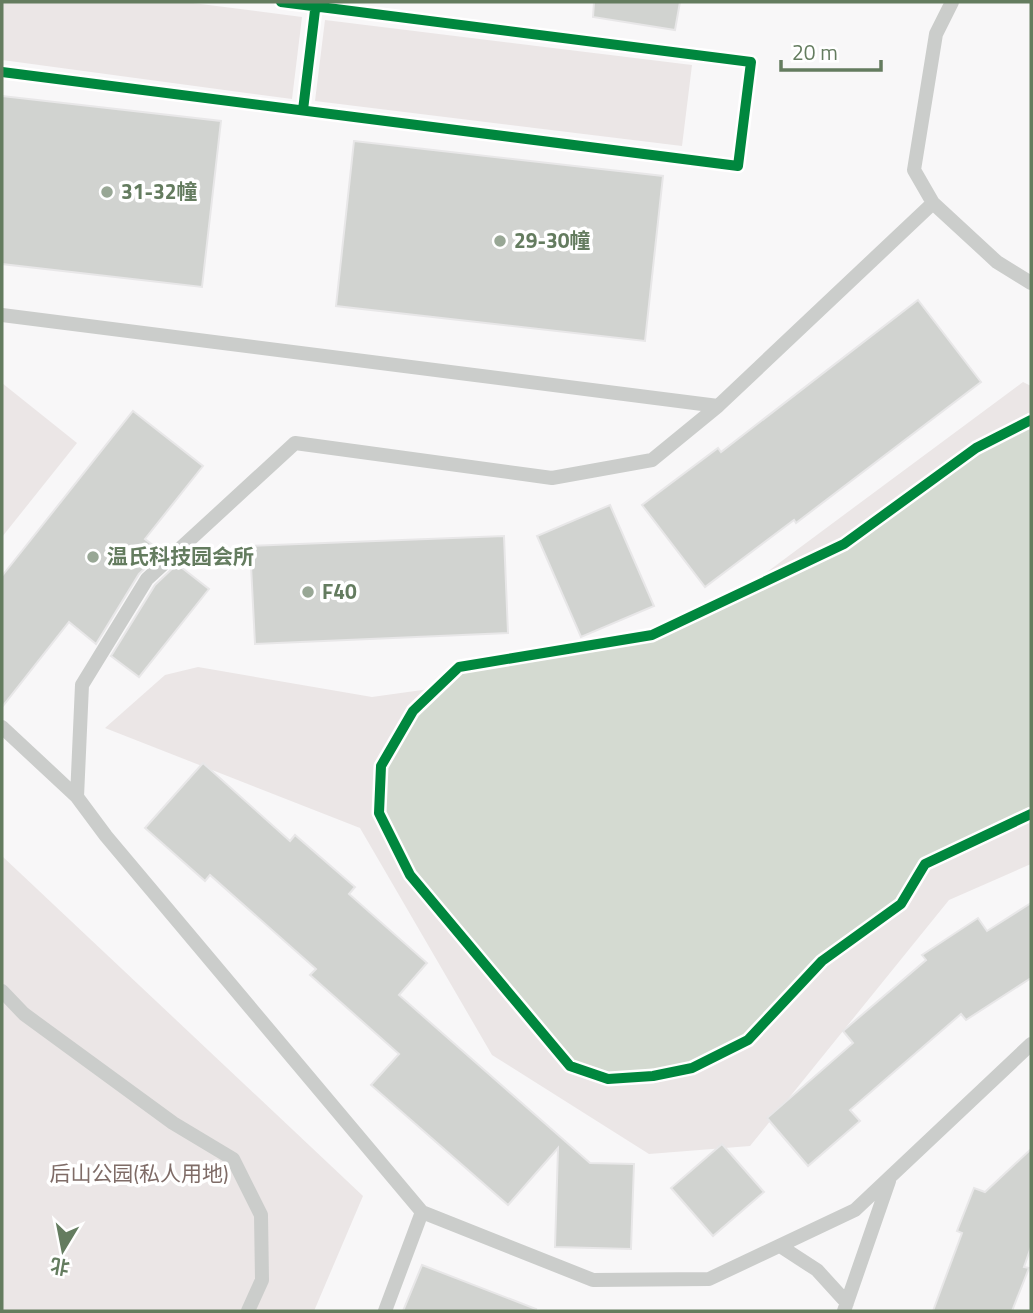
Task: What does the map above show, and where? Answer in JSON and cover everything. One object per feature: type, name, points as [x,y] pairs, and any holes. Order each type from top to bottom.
[{"type":"lane","points":[[953,2],[936,34],[914,170],[933,202],[997,262],[1031,283]]},
{"type":"lane","points":[[77,797],[82,685],[146,579],[295,443],[552,478],[652,460],[718,405],[933,202]]},
{"type":"lane","points":[[2,315],[718,405]]},
{"type":"lane","points":[[2,727],[77,797],[106,836],[422,1212],[593,1280],[709,1279],[855,1210],[1031,1044]]},
{"type":"lane","points":[[2,990],[24,1014],[163,1115],[233,1159],[261,1216],[262,1280],[248,1311]]},
{"type":"lane","points":[[846,1307],[891,1176]]},
{"type":"lane","points":[[385,1311],[422,1212]]},
{"type":"lane","points":[[780,1246],[817,1270],[846,1307]]},
{"type":"green space","points":[[2,2],[185,2],[302,17],[292,99],[2,60]]},
{"type":"green space","points":[[325,20],[692,65],[682,146],[315,101]]},
{"type":"green space","points":[[1023,382],[1031,386],[1031,864],[949,900],[750,1146],[649,1154],[492,1055],[360,828],[105,728],[165,675],[198,667],[372,697],[651,658]]},
{"type":"green space","points":[[2,383],[77,443],[2,537]]},
{"type":"green space","name":"后山公园(私人用地)","points":[[2,856],[363,1196],[314,1311],[2,1311]]},
{"type":"shaded area","points":[[1031,420],[1031,814],[925,864],[901,904],[822,961],[748,1040],[692,1068],[653,1076],[608,1079],[570,1066],[410,875],[379,813],[381,766],[413,711],[459,667],[652,635],[844,544],[976,448]]},
{"type":"building","points":[[594,2],[680,2],[675,30],[593,17]]},
{"type":"building","name":"31-32幢","points":[[2,96],[221,121],[202,287],[2,264]]},
{"type":"building","name":"29-30幢","points":[[354,141],[663,176],[645,341],[336,306]]},
{"type":"building","points":[[918,300],[981,382],[796,523],[794,520],[705,587],[642,505],[718,448],[721,452]]},
{"type":"building","name":"温氏科技园会所","points":[[133,411],[203,466],[145,539],[162,552],[139,574],[96,644],[69,622],[2,707],[2,576]]},
{"type":"building","points":[[610,505],[654,606],[581,637],[537,536]]},
{"type":"building","points":[[504,536],[508,633],[255,644],[250,546]]},
{"type":"building","points":[[177,564],[209,589],[139,677],[111,656],[155,585]]},
{"type":"building","points":[[203,763],[290,841],[295,835],[355,887],[349,894],[427,963],[399,995],[590,1163],[634,1164],[631,1249],[555,1247],[558,1148],[508,1205],[371,1085],[399,1054],[310,975],[316,969],[210,875],[205,881],[145,828]]},
{"type":"building","points":[[1031,903],[1031,978],[966,1020],[961,1014],[850,1110],[860,1121],[808,1166],[767,1118],[853,1043],[843,1031],[926,960],[922,955],[978,918],[987,931]]},
{"type":"building","points":[[722,1144],[764,1192],[713,1236],[671,1188]]},
{"type":"building","points":[[1031,1149],[1031,1247],[1024,1267],[1029,1268],[1012,1311],[933,1311],[962,1233],[957,1231],[974,1188],[985,1192]]},
{"type":"building","points":[[422,1265],[536,1309],[403,1311]]},
{"type":"cycle path","points":[[2,72],[738,166],[751,62],[281,2]]},
{"type":"cycle path","points":[[303,110],[316,2]]},
{"type":"cycle path","points":[[1031,420],[976,448],[844,544],[652,635],[459,667],[413,711],[381,766],[379,813],[410,875],[570,1066],[608,1079],[653,1076],[692,1068],[748,1040],[822,961],[901,904],[925,864],[1031,814]]},
{"type":"place","name":"31-32幢","points":[[107,192]]},
{"type":"place","name":"29-30幢","points":[[500,241]]},
{"type":"place","name":"温氏科技园会所","points":[[93,557]]},
{"type":"place","name":"F40","points":[[308,592]]}]
